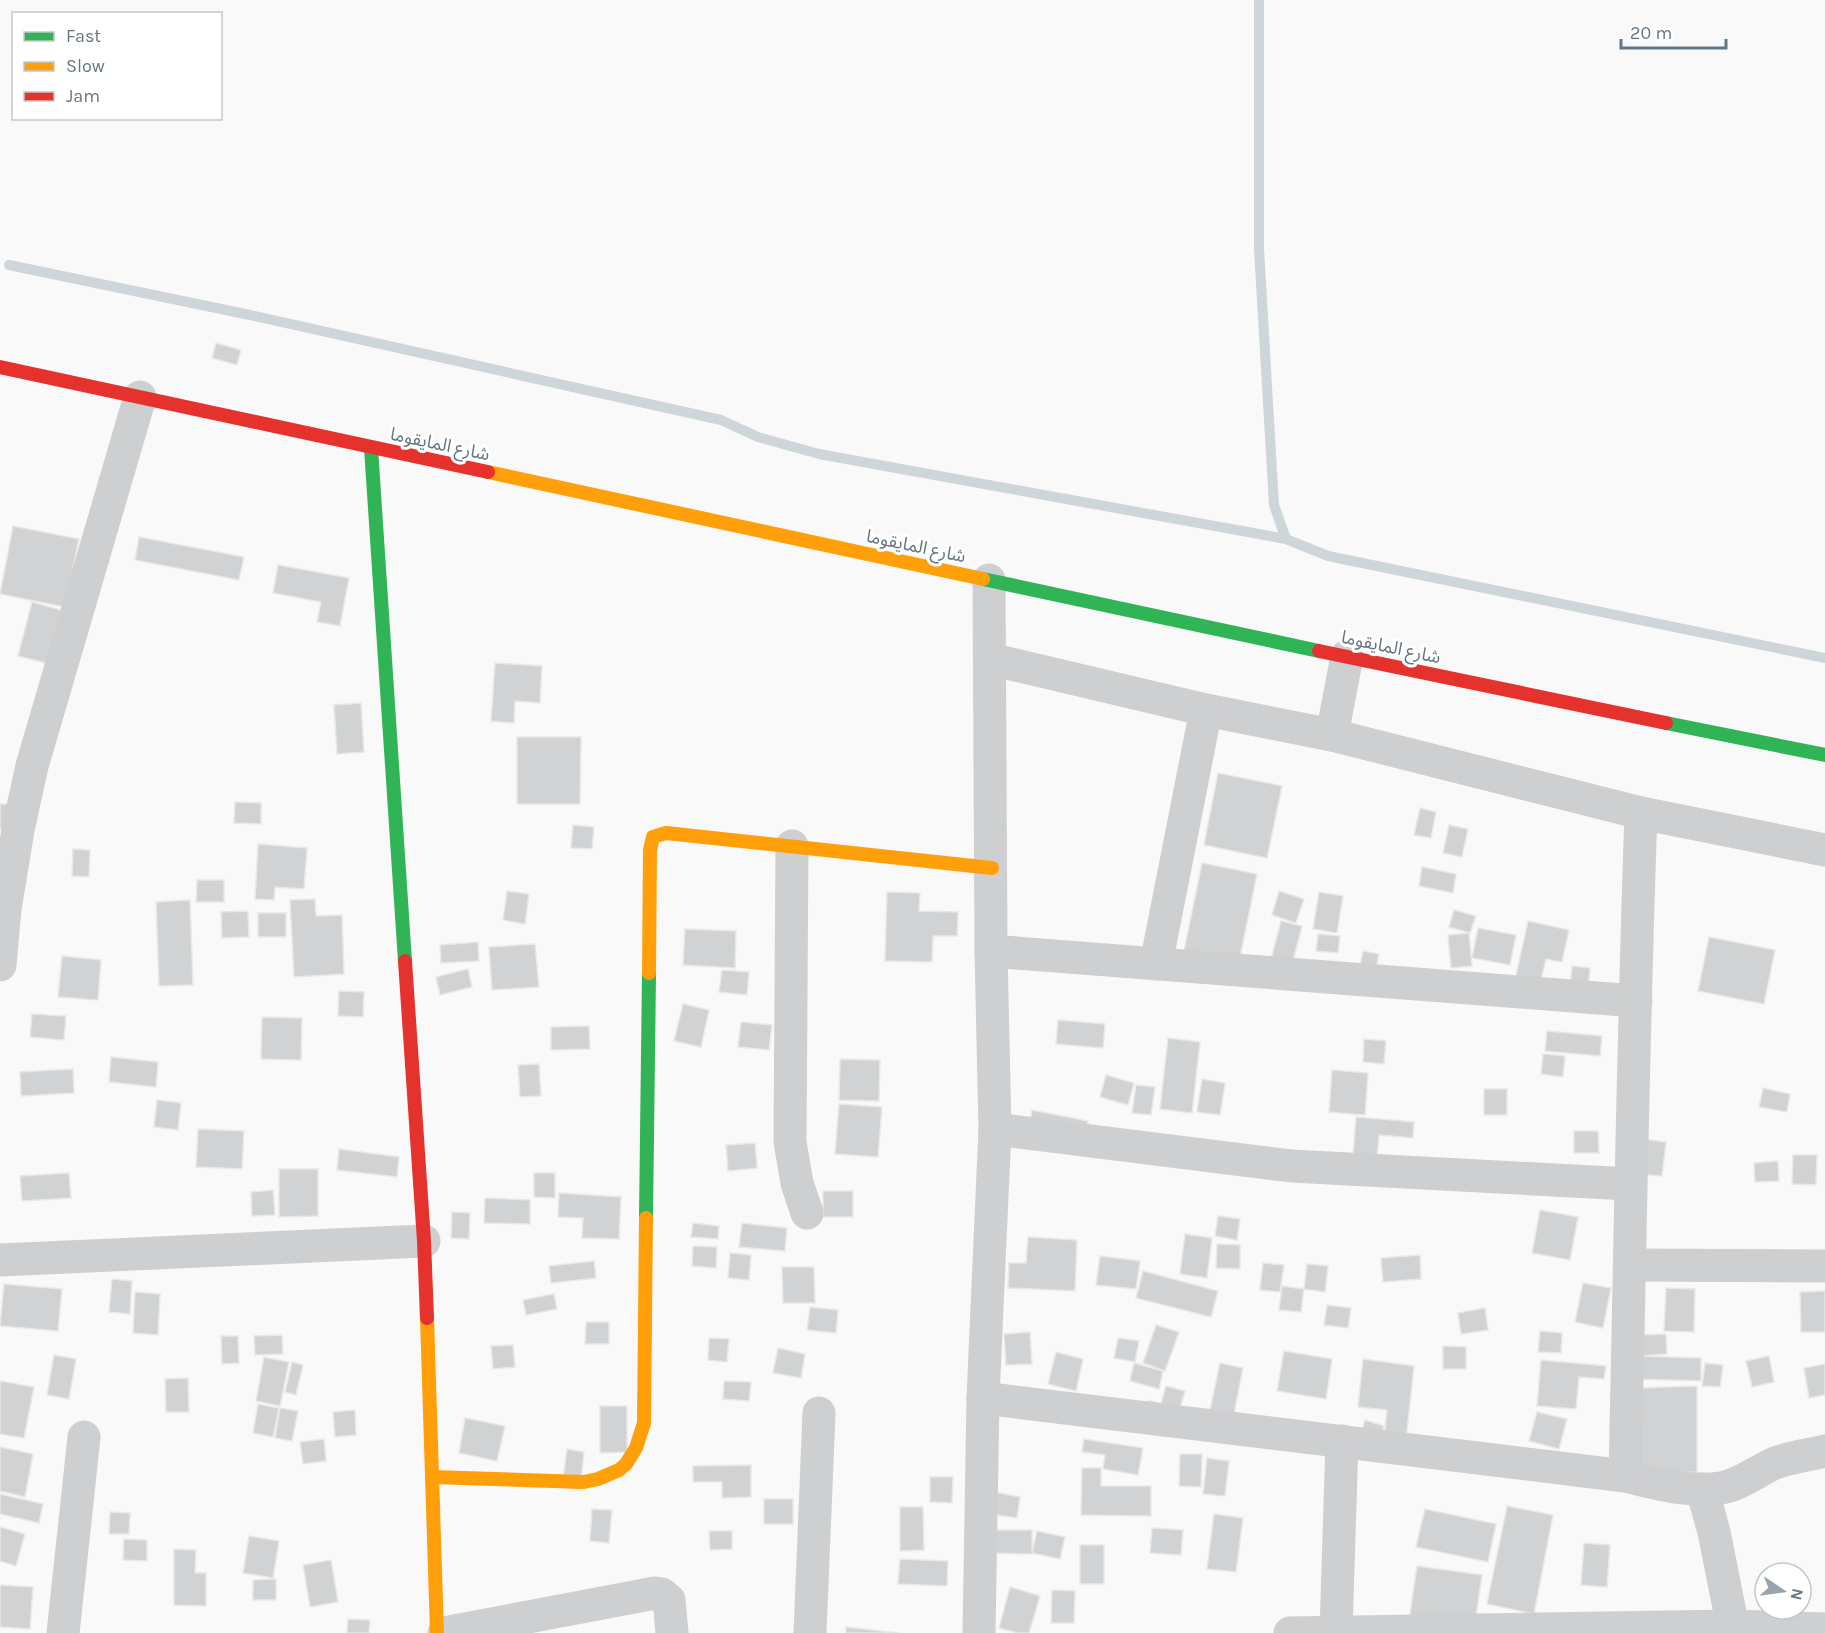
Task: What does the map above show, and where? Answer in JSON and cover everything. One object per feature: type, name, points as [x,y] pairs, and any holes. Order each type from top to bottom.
[{"type":"street","name":"شارع المايقوما","points":[[0,367],[989,580],[1825,755]]},
{"type":"street","points":[[0,965],[5,909],[18,830],[32,766],[140,397]]},
{"type":"street","points":[[371,448],[424,1241],[437,1633]]},
{"type":"street","points":[[979,1633],[983,1398],[995,1129],[991,951],[989,580]]},
{"type":"street","points":[[1332,735],[1347,656]]},
{"type":"street","points":[[990,659],[1206,710],[1332,735],[1641,813],[1825,850]]},
{"type":"street","points":[[1156,964],[1206,710]]},
{"type":"street","points":[[1625,1476],[1630,1184],[1641,813]]},
{"type":"street","points":[[432,1477],[584,1482],[604,1479],[617,1473],[631,1460],[639,1443],[644,1423],[650,850],[653,837],[666,833],[992,868]]},
{"type":"street","points":[[792,846],[790,1142],[797,1183],[807,1213]]},
{"type":"street","points":[[991,951],[1636,1001]]},
{"type":"street","points":[[995,1129],[1292,1166],[1630,1184]]},
{"type":"street","points":[[0,1260],[424,1241]]},
{"type":"street","points":[[1630,1265],[1825,1266]]},
{"type":"street","points":[[983,1398],[1625,1476],[1671,1486],[1702,1489],[1733,1485],[1778,1462],[1825,1451]]},
{"type":"street","points":[[810,1633],[819,1413]]},
{"type":"street","points":[[63,1633],[84,1437]]},
{"type":"street","points":[[1336,1632],[1342,1441]]},
{"type":"street","points":[[1702,1489],[1714,1532],[1733,1629]]},
{"type":"street","points":[[444,1633],[655,1593],[662,1594],[669,1600],[672,1633]]},
{"type":"street","points":[[1290,1633],[1825,1629]]},
{"type":"building","points":[[216,343],[241,350],[237,365],[212,358]]},
{"type":"building","points":[[13,526],[79,539],[65,607],[0,594]]},
{"type":"building","points":[[139,537],[244,557],[239,580],[135,560]]},
{"type":"building","points":[[278,565],[349,578],[340,626],[317,622],[321,602],[273,593]]},
{"type":"building","points":[[32,602],[64,611],[50,664],[18,656]]},
{"type":"building","points":[[495,663],[542,666],[540,703],[515,701],[514,723],[491,721]]},
{"type":"building","points":[[361,703],[364,752],[337,754],[334,705]]},
{"type":"building","points":[[517,737],[581,737],[580,804],[517,804]]},
{"type":"building","points":[[1218,773],[1282,786],[1267,858],[1204,845]]},
{"type":"building","points":[[235,802],[261,803],[261,824],[234,823]]},
{"type":"building","points":[[0,804],[8,804],[6,830],[0,829]]},
{"type":"building","points":[[1420,808],[1436,812],[1431,838],[1414,835]]},
{"type":"building","points":[[573,825],[594,827],[592,849],[571,848]]},
{"type":"building","points":[[1449,825],[1468,829],[1462,857],[1443,853]]},
{"type":"building","points":[[258,844],[307,848],[304,889],[275,887],[274,900],[255,899]]},
{"type":"building","points":[[73,849],[90,850],[89,877],[72,876]]},
{"type":"building","points":[[1202,863],[1257,874],[1239,962],[1184,951]]},
{"type":"building","points":[[1422,867],[1456,874],[1453,893],[1419,886]]},
{"type":"building","points":[[197,880],[224,880],[224,902],[196,902]]},
{"type":"building","points":[[507,891],[529,894],[525,924],[503,920]]},
{"type":"building","points":[[1279,891],[1304,899],[1296,923],[1272,915]]},
{"type":"building","points":[[887,892],[920,893],[919,911],[958,912],[957,936],[933,936],[932,962],[885,961]]},
{"type":"building","points":[[1319,892],[1343,896],[1337,933],[1313,929]]},
{"type":"building","points":[[315,899],[316,916],[342,915],[344,974],[294,977],[290,900]]},
{"type":"building","points":[[190,900],[193,985],[159,986],[156,902]]},
{"type":"building","points":[[1454,910],[1476,916],[1470,933],[1449,927]]},
{"type":"building","points":[[248,911],[249,937],[222,938],[221,912]]},
{"type":"building","points":[[258,913],[286,913],[286,937],[258,937]]},
{"type":"building","points":[[1281,921],[1302,926],[1291,969],[1270,963]]},
{"type":"building","points":[[1528,921],[1569,930],[1562,962],[1546,959],[1540,985],[1515,980]]},
{"type":"building","points":[[1478,928],[1516,935],[1510,965],[1472,958]]},
{"type":"building","points":[[685,929],[736,931],[735,968],[683,965]]},
{"type":"building","points":[[1469,933],[1472,966],[1451,968],[1448,935]]},
{"type":"building","points":[[1318,934],[1340,936],[1338,953],[1316,951]]},
{"type":"building","points":[[1709,937],[1775,950],[1764,1004],[1698,991]]},
{"type":"building","points":[[478,942],[479,961],[441,963],[440,945]]},
{"type":"building","points":[[535,944],[539,987],[492,990],[489,947]]},
{"type":"building","points":[[1363,951],[1379,954],[1373,982],[1357,979]]},
{"type":"building","points":[[62,956],[101,960],[98,1000],[58,997]]},
{"type":"building","points":[[1572,966],[1590,968],[1588,992],[1570,989]]},
{"type":"building","points":[[468,969],[472,987],[440,995],[436,977]]},
{"type":"building","points":[[722,970],[749,972],[747,995],[719,992]]},
{"type":"building","points":[[339,991],[364,992],[363,1017],[338,1016]]},
{"type":"building","points":[[683,1004],[709,1010],[701,1047],[674,1041]]},
{"type":"building","points":[[32,1014],[66,1016],[64,1040],[30,1037]]},
{"type":"building","points":[[262,1017],[302,1018],[301,1060],[261,1059]]},
{"type":"building","points":[[1058,1020],[1105,1024],[1103,1048],[1056,1044]]},
{"type":"building","points":[[741,1022],[772,1025],[769,1050],[738,1047]]},
{"type":"building","points":[[589,1026],[590,1049],[551,1050],[551,1027]]},
{"type":"building","points":[[1547,1031],[1602,1036],[1600,1056],[1545,1051]]},
{"type":"building","points":[[1168,1038],[1200,1042],[1192,1113],[1160,1109]]},
{"type":"building","points":[[1364,1039],[1386,1041],[1384,1064],[1363,1062]]},
{"type":"building","points":[[1543,1054],[1565,1056],[1563,1077],[1541,1074]]},
{"type":"building","points":[[111,1057],[158,1062],[156,1087],[109,1082]]},
{"type":"building","points":[[840,1059],[880,1060],[879,1101],[839,1100]]},
{"type":"building","points":[[539,1064],[541,1096],[520,1097],[518,1065]]},
{"type":"building","points":[[73,1069],[74,1093],[21,1096],[20,1072]]},
{"type":"building","points":[[1332,1070],[1368,1073],[1365,1115],[1329,1112]]},
{"type":"building","points":[[1106,1075],[1134,1083],[1128,1105],[1100,1097]]},
{"type":"building","points":[[1202,1079],[1225,1083],[1220,1115],[1197,1112]]},
{"type":"building","points":[[1136,1085],[1155,1087],[1151,1115],[1132,1113]]},
{"type":"building","points":[[1763,1088],[1790,1094],[1787,1112],[1759,1107]]},
{"type":"building","points":[[1484,1089],[1507,1089],[1507,1115],[1484,1115]]},
{"type":"building","points":[[157,1100],[181,1103],[178,1130],[154,1127]]},
{"type":"building","points":[[839,1104],[882,1107],[878,1157],[835,1154]]},
{"type":"building","points":[[1032,1110],[1088,1121],[1083,1145],[1028,1135]]},
{"type":"building","points":[[1356,1117],[1414,1122],[1413,1138],[1379,1135],[1377,1159],[1353,1157]]},
{"type":"building","points":[[198,1129],[244,1131],[242,1169],[196,1167]]},
{"type":"building","points":[[1574,1131],[1598,1131],[1599,1153],[1574,1153]]},
{"type":"building","points":[[1642,1139],[1666,1142],[1662,1176],[1637,1174]]},
{"type":"building","points":[[755,1143],[757,1168],[728,1171],[726,1145]]},
{"type":"building","points":[[339,1149],[399,1157],[397,1177],[337,1170]]},
{"type":"building","points":[[1793,1155],[1817,1155],[1816,1185],[1792,1184]]},
{"type":"building","points":[[1778,1161],[1779,1181],[1755,1182],[1754,1163]]},
{"type":"building","points":[[279,1169],[318,1169],[318,1216],[279,1217]]},
{"type":"building","points":[[69,1173],[71,1198],[22,1201],[20,1176]]},
{"type":"building","points":[[534,1173],[555,1173],[555,1198],[534,1197]]},
{"type":"building","points":[[273,1190],[275,1215],[252,1216],[251,1192]]},
{"type":"building","points":[[823,1191],[853,1191],[853,1217],[823,1217]]},
{"type":"building","points":[[559,1193],[621,1197],[619,1239],[582,1238],[583,1218],[558,1217]]},
{"type":"building","points":[[485,1198],[530,1200],[530,1224],[484,1223]]},
{"type":"building","points":[[1540,1210],[1578,1217],[1570,1260],[1532,1253]]},
{"type":"building","points":[[452,1212],[470,1213],[469,1239],[451,1238]]},
{"type":"building","points":[[1218,1216],[1240,1219],[1237,1240],[1215,1236]]},
{"type":"building","points":[[693,1223],[719,1226],[718,1239],[691,1237]]},
{"type":"building","points":[[742,1223],[787,1228],[785,1251],[739,1247]]},
{"type":"building","points":[[1185,1234],[1212,1238],[1207,1278],[1180,1274]]},
{"type":"building","points":[[1028,1237],[1077,1240],[1075,1291],[1008,1288],[1009,1263],[1026,1263]]},
{"type":"building","points":[[1217,1244],[1240,1245],[1240,1269],[1216,1268]]},
{"type":"building","points":[[693,1246],[717,1247],[716,1268],[692,1266]]},
{"type":"building","points":[[730,1253],[751,1255],[749,1280],[728,1278]]},
{"type":"building","points":[[1420,1255],[1421,1279],[1383,1282],[1381,1258]]},
{"type":"building","points":[[1100,1256],[1140,1261],[1136,1289],[1096,1285]]},
{"type":"building","points":[[594,1261],[596,1278],[551,1283],[549,1266]]},
{"type":"building","points":[[1263,1263],[1284,1265],[1280,1292],[1260,1290]]},
{"type":"building","points":[[1307,1264],[1328,1266],[1325,1292],[1304,1289]]},
{"type":"building","points":[[782,1267],[814,1267],[815,1303],[783,1303]]},
{"type":"building","points":[[1143,1271],[1218,1291],[1211,1317],[1136,1298]]},
{"type":"building","points":[[112,1279],[132,1281],[130,1314],[109,1312]]},
{"type":"building","points":[[1583,1283],[1611,1288],[1603,1328],[1575,1322]]},
{"type":"building","points":[[4,1284],[62,1289],[58,1331],[0,1326]]},
{"type":"building","points":[[1282,1286],[1304,1289],[1301,1312],[1279,1310]]},
{"type":"building","points":[[1666,1288],[1695,1289],[1694,1332],[1664,1331]]},
{"type":"building","points":[[1825,1291],[1825,1332],[1801,1332],[1800,1292]]},
{"type":"building","points":[[135,1292],[160,1294],[158,1335],[133,1333]]},
{"type":"building","points":[[554,1294],[557,1309],[526,1315],[523,1300]]},
{"type":"building","points":[[1327,1305],[1351,1308],[1348,1328],[1324,1325]]},
{"type":"building","points":[[810,1307],[838,1310],[836,1333],[807,1330]]},
{"type":"building","points":[[1485,1308],[1488,1330],[1461,1334],[1458,1313]]},
{"type":"building","points":[[586,1322],[609,1322],[609,1344],[585,1344]]},
{"type":"building","points":[[1156,1325],[1179,1332],[1165,1371],[1143,1363]]},
{"type":"building","points":[[1540,1331],[1562,1333],[1561,1353],[1538,1352]]},
{"type":"building","points":[[1030,1332],[1032,1364],[1006,1365],[1004,1334]]},
{"type":"building","points":[[1666,1334],[1667,1354],[1638,1356],[1637,1335]]},
{"type":"building","points":[[282,1335],[283,1354],[255,1355],[254,1336]]},
{"type":"building","points":[[221,1336],[238,1336],[239,1363],[222,1364]]},
{"type":"building","points":[[709,1338],[729,1339],[727,1362],[708,1360]]},
{"type":"building","points":[[1118,1338],[1139,1341],[1135,1362],[1114,1358]]},
{"type":"building","points":[[513,1345],[515,1367],[493,1369],[491,1346]]},
{"type":"building","points":[[1443,1346],[1466,1347],[1466,1369],[1443,1369]]},
{"type":"building","points":[[778,1348],[805,1354],[801,1378],[773,1373]]},
{"type":"building","points":[[1284,1351],[1332,1359],[1326,1399],[1277,1391]]},
{"type":"building","points":[[1056,1352],[1083,1359],[1076,1391],[1048,1384]]},
{"type":"building","points":[[54,1355],[76,1359],[69,1399],[47,1395]]},
{"type":"building","points":[[1638,1356],[1701,1358],[1701,1381],[1637,1379]]},
{"type":"building","points":[[1769,1356],[1774,1382],[1752,1387],[1746,1361]]},
{"type":"building","points":[[264,1357],[289,1362],[280,1406],[256,1401]]},
{"type":"building","points":[[1363,1359],[1414,1366],[1405,1450],[1383,1447],[1387,1410],[1358,1407]]},
{"type":"building","points":[[1541,1360],[1606,1366],[1604,1379],[1579,1377],[1576,1409],[1537,1406]]},
{"type":"building","points":[[292,1362],[303,1365],[296,1395],[285,1392]]},
{"type":"building","points":[[1134,1363],[1163,1371],[1159,1389],[1130,1381]]},
{"type":"building","points":[[1220,1363],[1243,1368],[1233,1419],[1209,1415]]},
{"type":"building","points":[[1705,1363],[1723,1365],[1720,1387],[1702,1386]]},
{"type":"building","points":[[1825,1364],[1825,1395],[1809,1398],[1804,1368]]},
{"type":"building","points":[[188,1378],[189,1412],[166,1412],[165,1379]]},
{"type":"building","points":[[0,1381],[34,1387],[24,1438],[0,1434]]},
{"type":"building","points":[[724,1381],[751,1382],[749,1401],[723,1399]]},
{"type":"building","points":[[1166,1386],[1185,1391],[1175,1426],[1144,1417],[1148,1400],[1161,1404]]},
{"type":"building","points":[[1697,1386],[1697,1472],[1633,1475],[1639,1388]]},
{"type":"building","points":[[258,1404],[279,1408],[273,1437],[253,1433]]},
{"type":"building","points":[[600,1406],[627,1406],[627,1452],[600,1453]]},
{"type":"building","points":[[280,1408],[298,1411],[292,1441],[275,1438]]},
{"type":"building","points":[[355,1410],[356,1435],[335,1437],[333,1412]]},
{"type":"building","points":[[1537,1412],[1567,1419],[1559,1449],[1529,1441]]},
{"type":"building","points":[[465,1418],[505,1426],[497,1461],[459,1453]]},
{"type":"building","points":[[1365,1420],[1384,1426],[1376,1450],[1358,1444]]},
{"type":"building","points":[[324,1439],[326,1461],[303,1464],[300,1442]]},
{"type":"building","points":[[1084,1439],[1143,1448],[1138,1475],[1103,1469],[1105,1455],[1082,1452]]},
{"type":"building","points":[[0,1447],[33,1454],[25,1497],[0,1491]]},
{"type":"building","points":[[567,1449],[584,1452],[580,1490],[562,1487]]},
{"type":"building","points":[[1180,1454],[1202,1454],[1201,1487],[1179,1486]]},
{"type":"building","points":[[1207,1458],[1229,1461],[1225,1496],[1203,1494]]},
{"type":"building","points":[[751,1465],[751,1497],[722,1498],[722,1482],[693,1482],[693,1466]]},
{"type":"building","points":[[1082,1468],[1101,1468],[1101,1486],[1151,1486],[1151,1516],[1081,1515]]},
{"type":"building","points":[[930,1477],[953,1477],[952,1503],[930,1502]]},
{"type":"building","points":[[994,1492],[1020,1497],[1017,1518],[990,1514]]},
{"type":"building","points":[[0,1494],[43,1504],[39,1523],[0,1514]]},
{"type":"building","points":[[764,1499],[793,1499],[793,1524],[764,1524]]},
{"type":"building","points":[[1507,1506],[1553,1515],[1534,1614],[1487,1604]]},
{"type":"building","points":[[900,1507],[923,1507],[924,1550],[900,1551]]},
{"type":"building","points":[[592,1509],[612,1510],[609,1543],[590,1541]]},
{"type":"building","points":[[1425,1509],[1496,1524],[1488,1562],[1416,1547]]},
{"type":"building","points":[[110,1512],[130,1513],[129,1534],[109,1534]]},
{"type":"building","points":[[1214,1514],[1243,1518],[1236,1572],[1207,1569]]},
{"type":"building","points":[[0,1527],[25,1534],[16,1566],[0,1561]]},
{"type":"building","points":[[1152,1528],[1183,1530],[1181,1555],[1150,1553]]},
{"type":"building","points":[[989,1530],[1032,1530],[1032,1554],[988,1553]]},
{"type":"building","points":[[709,1531],[732,1531],[732,1549],[710,1550]]},
{"type":"building","points":[[1037,1531],[1065,1537],[1060,1559],[1032,1553]]},
{"type":"building","points":[[249,1536],[279,1541],[273,1578],[243,1573]]},
{"type":"building","points":[[124,1539],[147,1540],[147,1561],[123,1560]]},
{"type":"building","points":[[1584,1543],[1610,1545],[1607,1587],[1581,1585]]},
{"type":"building","points":[[1080,1545],[1104,1545],[1104,1584],[1080,1584]]},
{"type":"building","points":[[174,1549],[196,1550],[195,1573],[206,1573],[206,1606],[174,1605]]},
{"type":"building","points":[[900,1559],[948,1561],[947,1586],[898,1584]]},
{"type":"building","points":[[331,1560],[338,1602],[310,1607],[303,1565]]},
{"type":"building","points":[[1417,1566],[1482,1575],[1474,1630],[1409,1621]]},
{"type":"building","points":[[276,1579],[276,1600],[253,1600],[253,1580]]},
{"type":"building","points":[[0,1585],[33,1587],[30,1629],[0,1627]]},
{"type":"building","points":[[1010,1587],[1040,1596],[1029,1633],[1018,1633],[999,1628]]},
{"type":"building","points":[[1052,1590],[1075,1591],[1074,1623],[1051,1623]]},
{"type":"building","points":[[348,1619],[370,1620],[369,1633],[347,1633]]},
{"type":"building","points":[[846,1627],[899,1633],[846,1633]]},
{"type":"waterway","points":[[1259,0],[1259,249],[1274,505],[1286,539],[1328,556],[1825,658]]},
{"type":"waterway","points":[[9,265],[250,315],[721,420],[758,437],[819,454],[1286,539]]},
{"type":"traffic: fast","points":[[371,448],[405,961]]},
{"type":"traffic: fast","points":[[983,579],[1319,651]]},
{"type":"traffic: fast","points":[[1666,723],[1825,755]]},
{"type":"traffic: fast","points":[[646,1218],[649,973]]},
{"type":"traffic: slow","points":[[488,472],[983,579]]},
{"type":"traffic: slow","points":[[649,973],[650,850],[653,837],[666,833],[992,868]]},
{"type":"traffic: slow","points":[[432,1477],[584,1482],[598,1479],[619,1470],[626,1464],[636,1448],[644,1423],[646,1218]]},
{"type":"traffic: slow","points":[[427,1318],[437,1633]]},
{"type":"traffic: jam","points":[[0,367],[488,472]]},
{"type":"traffic: jam","points":[[1319,651],[1666,723]]},
{"type":"traffic: jam","points":[[405,961],[427,1318]]}]
